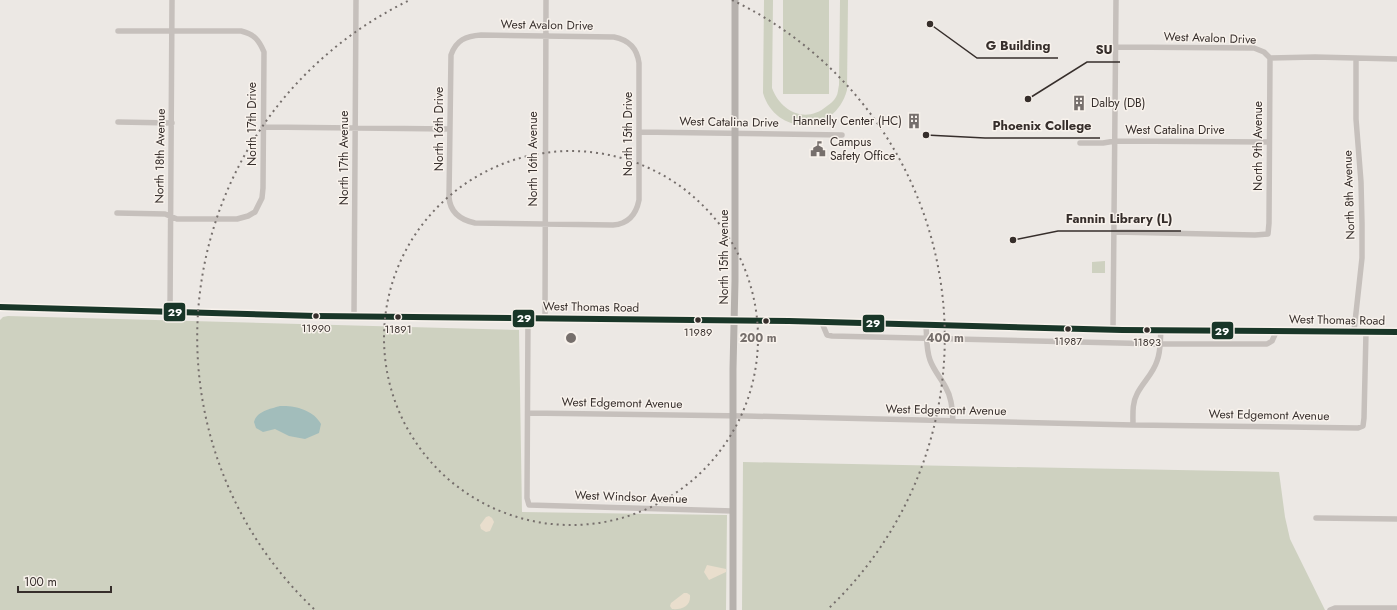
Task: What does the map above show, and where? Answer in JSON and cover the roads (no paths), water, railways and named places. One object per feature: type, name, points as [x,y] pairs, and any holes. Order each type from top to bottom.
[{"type":"main road","name":"North 15th Avenue","points":[[733,610],[735,0]]},
{"type":"main road","name":"West Thomas Road","points":[[0,307],[354,316],[735,320],[926,326],[1397,332]]},
{"type":"street","name":"North 18th Avenue","points":[[170,312],[172,0]]},
{"type":"street","name":"North 17th Avenue","points":[[354,316],[356,0]]},
{"type":"street","name":"North 16th Avenue","points":[[545,318],[544,37],[546,0]]},
{"type":"street","points":[[1113,329],[1116,0]]},
{"type":"street","points":[[118,31],[172,31]]},
{"type":"street","name":"North 17th Drive","points":[[171,216],[177,219],[237,219],[255,212],[262,198],[264,52],[256,37],[241,31],[172,31]]},
{"type":"street","name":"West Avalon Drive","points":[[460,40],[471,36],[481,35],[614,38],[626,40],[632,46]]},
{"type":"street","name":"North 16th Drive","points":[[460,40],[453,49],[451,55],[450,202],[454,212],[466,221],[475,223],[544,224]]},
{"type":"street","name":"North 15th Drive","points":[[544,224],[622,224],[628,221],[636,211],[639,200],[639,63],[637,54],[632,46]]},
{"type":"street","name":"West Avalon Drive","points":[[1116,47],[1254,48],[1264,52],[1270,58],[1397,58]]},
{"type":"street","name":"North 9th Avenue","points":[[1115,232],[1268,234],[1270,58]]},
{"type":"street","name":"North 8th Avenue","points":[[1354,331],[1362,258],[1361,182],[1356,120],[1356,58]]},
{"type":"street","points":[[118,122],[172,123]]},
{"type":"street","points":[[263,127],[450,129]]},
{"type":"street","name":"West Catalina Drive","points":[[639,132],[842,135]]},
{"type":"street","name":"West Catalina Drive","points":[[1080,143],[1103,143],[1115,141],[1269,142]]},
{"type":"street","points":[[117,213],[165,214],[171,216]]},
{"type":"street","points":[[528,318],[528,413]]},
{"type":"street","name":"West Thomas Road","points":[[822,323],[827,335],[832,336],[1160,344],[1267,344],[1272,341],[1277,330]]},
{"type":"street","points":[[926,326],[926,339],[931,362],[937,374],[946,386],[951,398],[953,422]]},
{"type":"street","points":[[1132,425],[1133,406],[1137,394],[1152,372],[1157,361],[1161,330]]},
{"type":"street","name":"West Edgemont Avenue","points":[[528,413],[733,416],[953,422],[1358,428],[1363,426],[1366,332]]},
{"type":"street","name":"West Windsor Avenue","points":[[528,413],[527,498],[529,504],[733,511]]},
{"type":"street","points":[[1316,518],[1397,519]]},
{"type":"street","points":[[1330,610],[1335,608],[1397,608]]},
{"type":"water","points":[[280,406],[291,406],[303,409],[314,415],[321,424],[319,433],[305,439],[289,436],[275,429],[263,432],[256,428],[254,422],[258,415],[264,411]]},
{"type":"place","name":"G Building","points":[[930,24]]},
{"type":"place","name":"SU","points":[[1028,99]]},
{"type":"place","name":"Dalby (DB)","points":[[1079,103]]},
{"type":"place","name":"Hannelly Center (HC)","points":[[914,121]]},
{"type":"place","name":"Phoenix College","points":[[926,135]]},
{"type":"place","name":"Campus Safety Office","points":[[818,149]]},
{"type":"place","name":"Fannin Library (L)","points":[[1013,240]]},
{"type":"place","name":"11990","points":[[316,316]]},
{"type":"place","name":"11891","points":[[398,317]]},
{"type":"place","name":"11989","points":[[698,320]]},
{"type":"place","name":"11987","points":[[1068,329]]},
{"type":"place","name":"11893","points":[[1147,330]]}]
